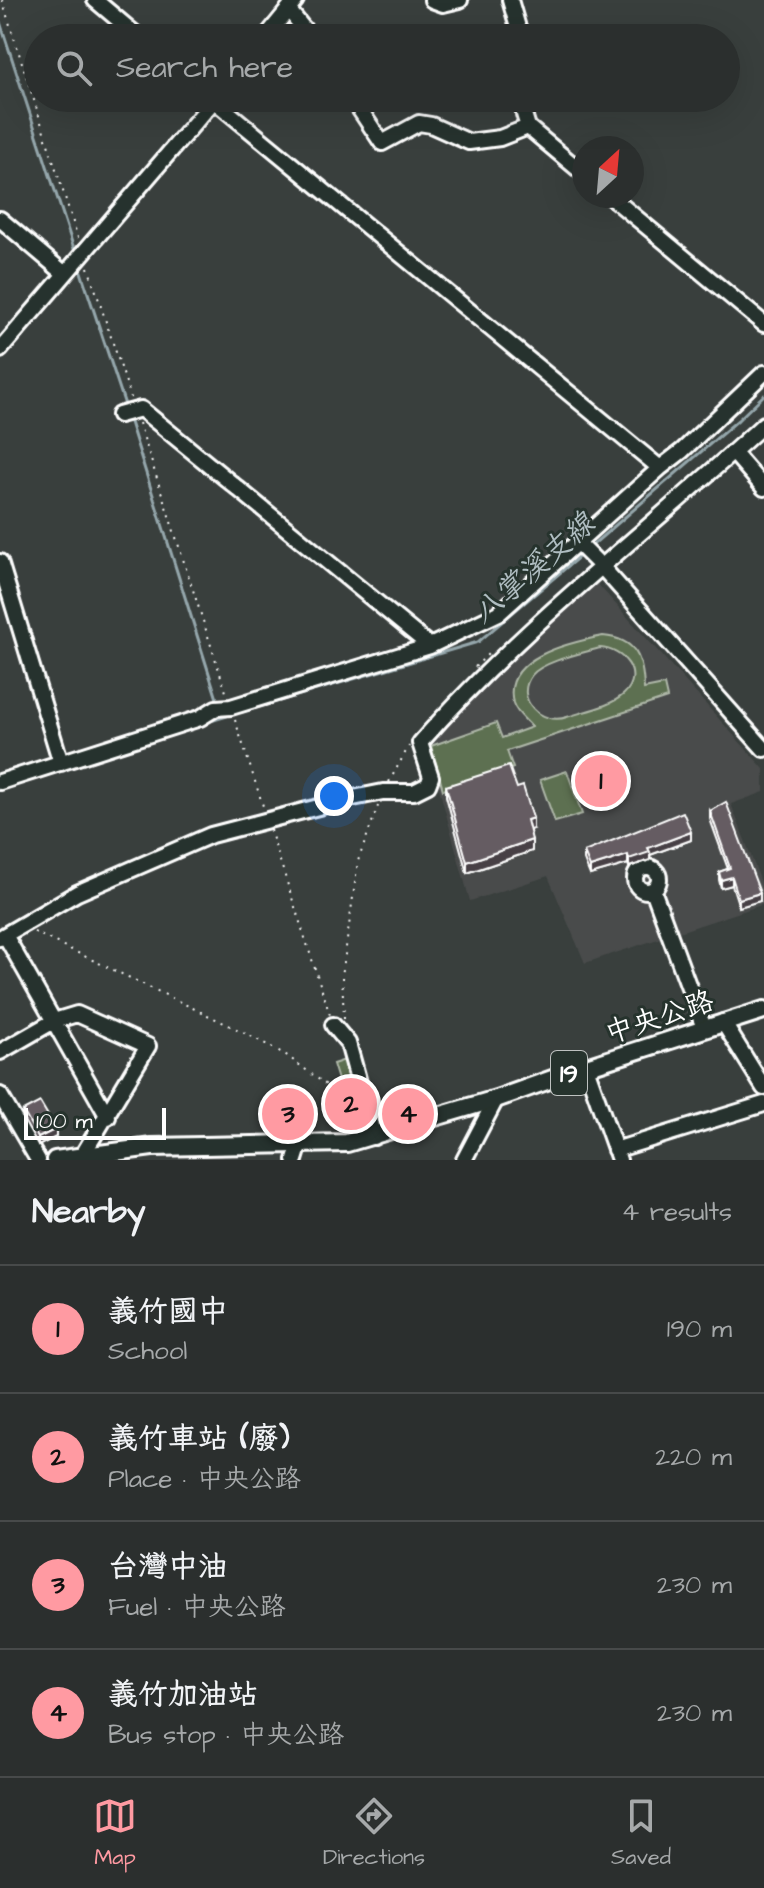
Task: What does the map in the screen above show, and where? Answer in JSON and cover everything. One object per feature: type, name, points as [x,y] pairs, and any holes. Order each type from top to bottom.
[{"type":"main road","name":"中央公路","points":[[55,1160],[152,1147],[297,1152],[347,1143],[372,1131],[496,1099],[764,1010]]},
{"type":"street","points":[[95,0],[123,24]]},
{"type":"street","points":[[432,0],[443,4],[460,0]]},
{"type":"street","points":[[510,0],[517,24]]},
{"type":"street","points":[[276,24],[292,4],[303,24]]},
{"type":"street","points":[[0,350],[203,112]]},
{"type":"street","points":[[230,112],[660,468]]},
{"type":"street","points":[[361,112],[382,143],[419,123],[469,142],[500,138],[528,127]]},
{"type":"street","points":[[524,112],[528,127],[572,164]]},
{"type":"street","points":[[624,208],[764,324]]},
{"type":"street","points":[[0,219],[65,274]]},
{"type":"street","points":[[0,782],[225,708],[430,646],[462,633],[499,613],[583,548],[660,468],[764,373]]},
{"type":"street","points":[[127,413],[141,409],[430,646]]},
{"type":"street","points":[[108,1117],[3,936],[77,893],[211,835],[376,793],[414,792],[428,785],[431,777],[420,743],[486,671],[764,424]]},
{"type":"street","points":[[733,452],[764,488]]},
{"type":"street","points":[[583,548],[764,749]]},
{"type":"street","points":[[0,562],[61,763]]},
{"type":"street","points":[[653,890],[704,1028]]},
{"type":"street","points":[[0,1052],[54,1021],[77,1014],[148,1046],[82,1158]]},
{"type":"street","points":[[723,1022],[764,1088]]},
{"type":"street","points":[[333,1025],[348,1043],[372,1131]]},
{"type":"street","points":[[586,1067],[617,1155],[764,1104]]},
{"type":"street","points":[[0,1095],[38,1160]]},
{"type":"street","points":[[464,1160],[496,1099]]},
{"type":"path","points":[[2,0],[24,69]]},
{"type":"path","points":[[38,112],[83,253],[127,413],[225,708],[267,821],[333,1025]]},
{"type":"path","points":[[21,926],[286,1055],[337,1093],[347,1106],[354,1130],[372,1131]]},
{"type":"shaded area","points":[[593,579],[764,769],[764,792],[731,804],[764,890],[764,904],[585,963],[548,876],[470,901],[426,741]]},
{"type":"green space","points":[[603,636],[631,646],[640,660],[644,689],[664,685],[667,698],[507,751],[513,768],[443,790],[431,746],[496,723],[502,738],[532,727],[513,703],[512,687],[518,674],[542,654]],"holes":[[[608,649],[623,658],[632,671],[630,686],[624,694],[604,705],[558,719],[548,718],[533,708],[526,693],[527,684],[537,670],[574,655]]]},
{"type":"green space","points":[[567,771],[582,814],[555,822],[540,780]]},
{"type":"green space","points":[[348,1059],[368,1125],[353,1129],[333,1064]]},
{"type":"building","points":[[509,766],[517,788],[523,786],[533,818],[527,820],[532,840],[467,862],[446,786]]},
{"type":"building","points":[[726,802],[760,893],[739,899],[732,877],[721,880],[719,872],[730,868],[710,811]]},
{"type":"building","points":[[683,812],[691,832],[648,848],[650,852],[629,859],[628,855],[590,867],[584,852]]},
{"type":"building","points":[[350,1091],[356,1110],[352,1111],[346,1093]]},
{"type":"building","points":[[40,1102],[56,1129],[38,1138],[23,1111]]},
{"type":"waterway","points":[[0,22],[24,96]]},
{"type":"waterway","points":[[29,112],[76,255]]},
{"type":"waterway","points":[[81,272],[126,408]]},
{"type":"waterway","name":"八掌溪支線","points":[[589,548],[764,395]]},
{"type":"waterway","points":[[129,419],[218,702]]},
{"type":"waterway","name":"八掌溪支線","points":[[242,712],[478,642],[581,555]]},
{"type":"waterway","name":"八掌溪支線","points":[[204,723],[227,716]]},
{"type":"place","name":"義竹國中","points":[[601,781]]},
{"type":"place","name":"義竹車站 (廢)","points":[[351,1104]]},
{"type":"place","name":"台灣中油","points":[[288,1114]]},
{"type":"place","name":"義竹加油站","points":[[408,1114]]}]
